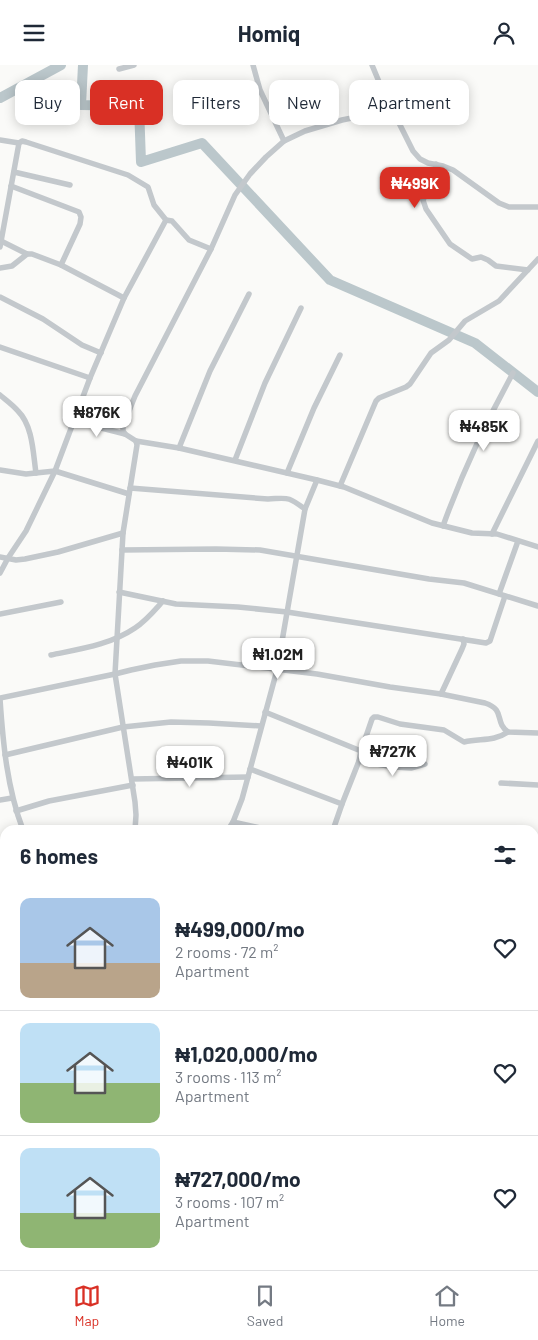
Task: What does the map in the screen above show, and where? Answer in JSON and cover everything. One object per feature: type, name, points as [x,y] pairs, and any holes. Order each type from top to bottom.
[{"type":"street","points":[[119,69],[134,65]]},
{"type":"street","points":[[253,65],[260,90],[284,141]]},
{"type":"street","points":[[372,65],[378,80]]},
{"type":"street","points":[[126,434],[123,426],[135,396],[211,249],[235,195],[250,174],[284,141],[305,131],[349,119]]},
{"type":"street","points":[[400,125],[413,151],[420,159],[453,170],[499,203],[509,207],[538,207]]},
{"type":"street","points":[[0,141],[26,142],[128,175],[148,187],[154,205],[166,220],[172,221],[189,240],[211,249]]},
{"type":"street","points":[[0,247],[19,143]]},
{"type":"street","points":[[436,164],[435,176],[423,200],[426,209],[450,244],[472,259],[481,257],[496,266],[528,270]]},
{"type":"street","points":[[14,172],[70,185]]},
{"type":"street","points":[[11,186],[78,212],[81,217],[80,223],[60,265]]},
{"type":"street","points":[[0,573],[26,531],[55,471],[90,378],[124,298],[166,220]]},
{"type":"street","points":[[1,241],[27,254],[60,265],[124,298]]},
{"type":"street","points":[[0,269],[12,266],[27,254]]},
{"type":"street","points":[[340,486],[376,401],[410,384],[431,353],[449,340],[465,321],[499,301],[538,259]]},
{"type":"street","points":[[180,447],[210,371],[249,294]]},
{"type":"street","points":[[0,297],[43,319],[82,345],[101,353]]},
{"type":"street","points":[[235,460],[265,383],[301,307]]},
{"type":"street","points":[[0,347],[90,378]]},
{"type":"street","points":[[287,473],[314,408],[340,355]]},
{"type":"street","points":[[443,526],[455,491],[476,445],[513,373]]},
{"type":"street","points":[[0,395],[20,412],[28,427],[36,473]]},
{"type":"street","points":[[74,421],[126,434],[136,441],[180,447],[340,486],[432,523],[472,533],[497,534],[538,547]]},
{"type":"street","points":[[135,825],[132,782],[115,675],[123,533],[137,445],[136,441]]},
{"type":"street","points":[[492,534],[538,441]]},
{"type":"street","points":[[0,470],[26,474],[55,471],[129,491],[268,499],[287,497],[305,509]]},
{"type":"street","points":[[232,825],[248,777],[277,670],[305,509],[317,480]]},
{"type":"street","points":[[0,557],[16,560],[25,559],[58,552],[123,533]]},
{"type":"street","points":[[119,592],[176,604],[287,612],[486,643],[490,641],[518,541]]},
{"type":"street","points":[[122,550],[260,550],[464,583],[538,605]]},
{"type":"street","points":[[51,655],[104,644],[116,639],[136,628],[163,601]]},
{"type":"street","points":[[0,613],[61,602]]},
{"type":"street","points":[[441,694],[464,644],[463,639]]},
{"type":"street","points":[[21,825],[12,798],[2,746],[0,698],[115,675],[147,666],[181,661],[208,661],[441,694],[492,705],[497,709],[504,729],[508,732]]},
{"type":"street","points":[[265,712],[361,751]]},
{"type":"street","points":[[335,825],[374,717],[400,724],[444,730],[464,742],[474,739],[500,737],[508,732],[538,733]]},
{"type":"street","points":[[5,755],[123,727],[170,722],[261,726]]},
{"type":"street","points":[[359,761],[412,768],[425,764]]},
{"type":"street","points":[[250,769],[342,804]]},
{"type":"street","points":[[16,811],[49,801],[132,782],[248,777]]},
{"type":"street","points":[[501,783],[538,785]]},
{"type":"street","points":[[0,800],[12,798]]},
{"type":"street","points":[[234,822],[247,825]]},
{"type":"waterway","points":[[0,98],[61,65]]},
{"type":"waterway","points":[[83,65],[81,105],[139,106],[141,162],[202,143],[330,280],[475,343],[538,392]]}]
